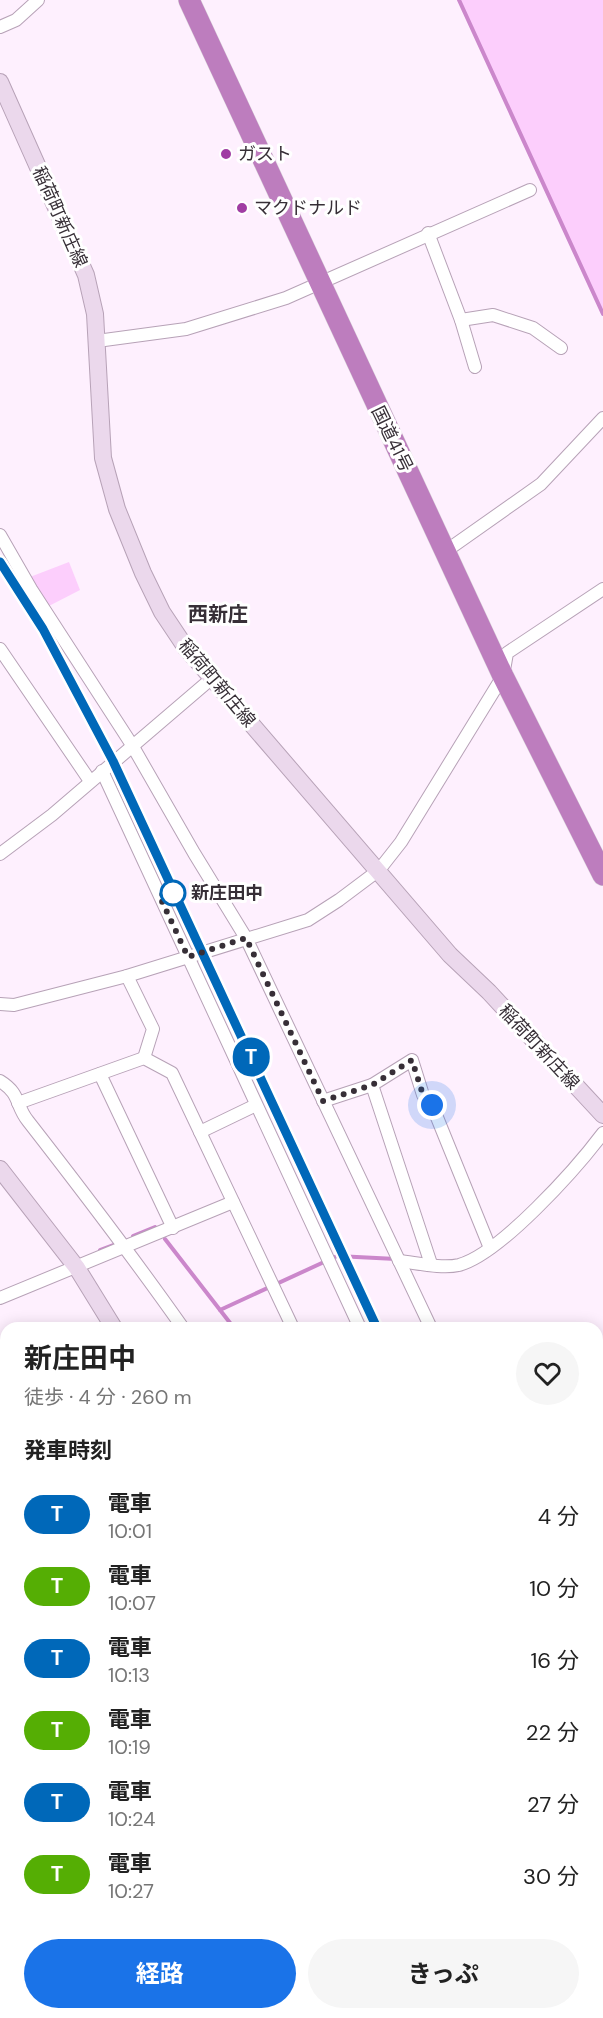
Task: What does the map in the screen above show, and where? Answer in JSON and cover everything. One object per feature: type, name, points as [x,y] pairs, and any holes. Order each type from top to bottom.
[{"type":"highway","name":"国道41号","points":[[189,0],[326,280],[452,547],[507,653],[603,872]]},
{"type":"highway","name":"国道41号","points":[[204,0],[326,280]]},
{"type":"highway","name":"国道41号","points":[[452,547],[503,676],[603,872]]},
{"type":"main road","name":"稲荷町新庄線","points":[[0,82],[86,275],[95,314],[103,458],[107,479],[135,552],[162,612],[211,679],[379,870],[450,955],[489,992],[603,1116]]},
{"type":"main road","points":[[0,1169],[77,1269],[110,1322]]},
{"type":"street","points":[[0,27],[16,20],[38,0]]},
{"type":"street","points":[[97,341],[186,329],[286,298],[428,233],[530,190]]},
{"type":"street","points":[[428,233],[476,367]]},
{"type":"street","points":[[461,320],[493,315],[533,328],[561,348]]},
{"type":"street","points":[[452,547],[541,484],[603,418]]},
{"type":"street","points":[[0,535],[25,579],[132,745],[246,938],[427,1322]]},
{"type":"street","points":[[1,1003],[14,1005],[127,975],[308,920],[379,870],[401,842],[503,676],[507,653],[603,589]]},
{"type":"street","points":[[0,649],[90,781]]},
{"type":"street","points":[[0,854],[52,814],[211,679]]},
{"type":"street","points":[[102,771],[357,1322]]},
{"type":"street","points":[[127,975],[153,1029],[144,1058]]},
{"type":"street","points":[[18,1103],[144,1058],[172,1073],[290,1322]]},
{"type":"street","points":[[323,1101],[372,1085],[412,1060],[423,1095],[432,1105],[490,1248]]},
{"type":"street","points":[[100,1074],[173,1228]]},
{"type":"street","points":[[0,1081],[12,1088],[24,1117],[126,1248],[179,1322]]},
{"type":"street","points":[[372,1085],[431,1264]]},
{"type":"street","points":[[200,1132],[256,1105]]},
{"type":"street","points":[[399,1261],[456,1266],[479,1258],[559,1186],[603,1133]]},
{"type":"street","points":[[2,1293],[77,1269],[233,1202]]},
{"type":"shaded area","points":[[459,0],[603,0],[603,311]]},
{"type":"shaded area","points":[[69,562],[80,590],[47,607],[30,577]]},
{"type":"waterway","points":[[459,0],[603,314]]},
{"type":"waterway","points":[[133,1236],[155,1227]]},
{"type":"waterway","points":[[165,1239],[229,1322]]},
{"type":"waterway","points":[[100,1250],[116,1244]]},
{"type":"waterway","points":[[220,1310],[337,1256],[396,1259]]},
{"type":"railway","points":[[0,562],[43,629],[113,761],[374,1322]]},
{"type":"train","name":"T","points":[[0,562],[43,629],[113,761],[374,1322]]},
{"type":"place","name":"ガスト","points":[[226,154]]},
{"type":"place","name":"マクドナルド","points":[[242,208]]},
{"type":"place","name":"新庄田中","points":[[173,893]]},
{"type":"district","name":"西新庄","points":[[218,614]]},
{"type":"route","points":[[173,893],[159,895],[188,957],[246,938],[323,1101],[372,1085],[412,1060],[423,1095],[432,1105]]}]
